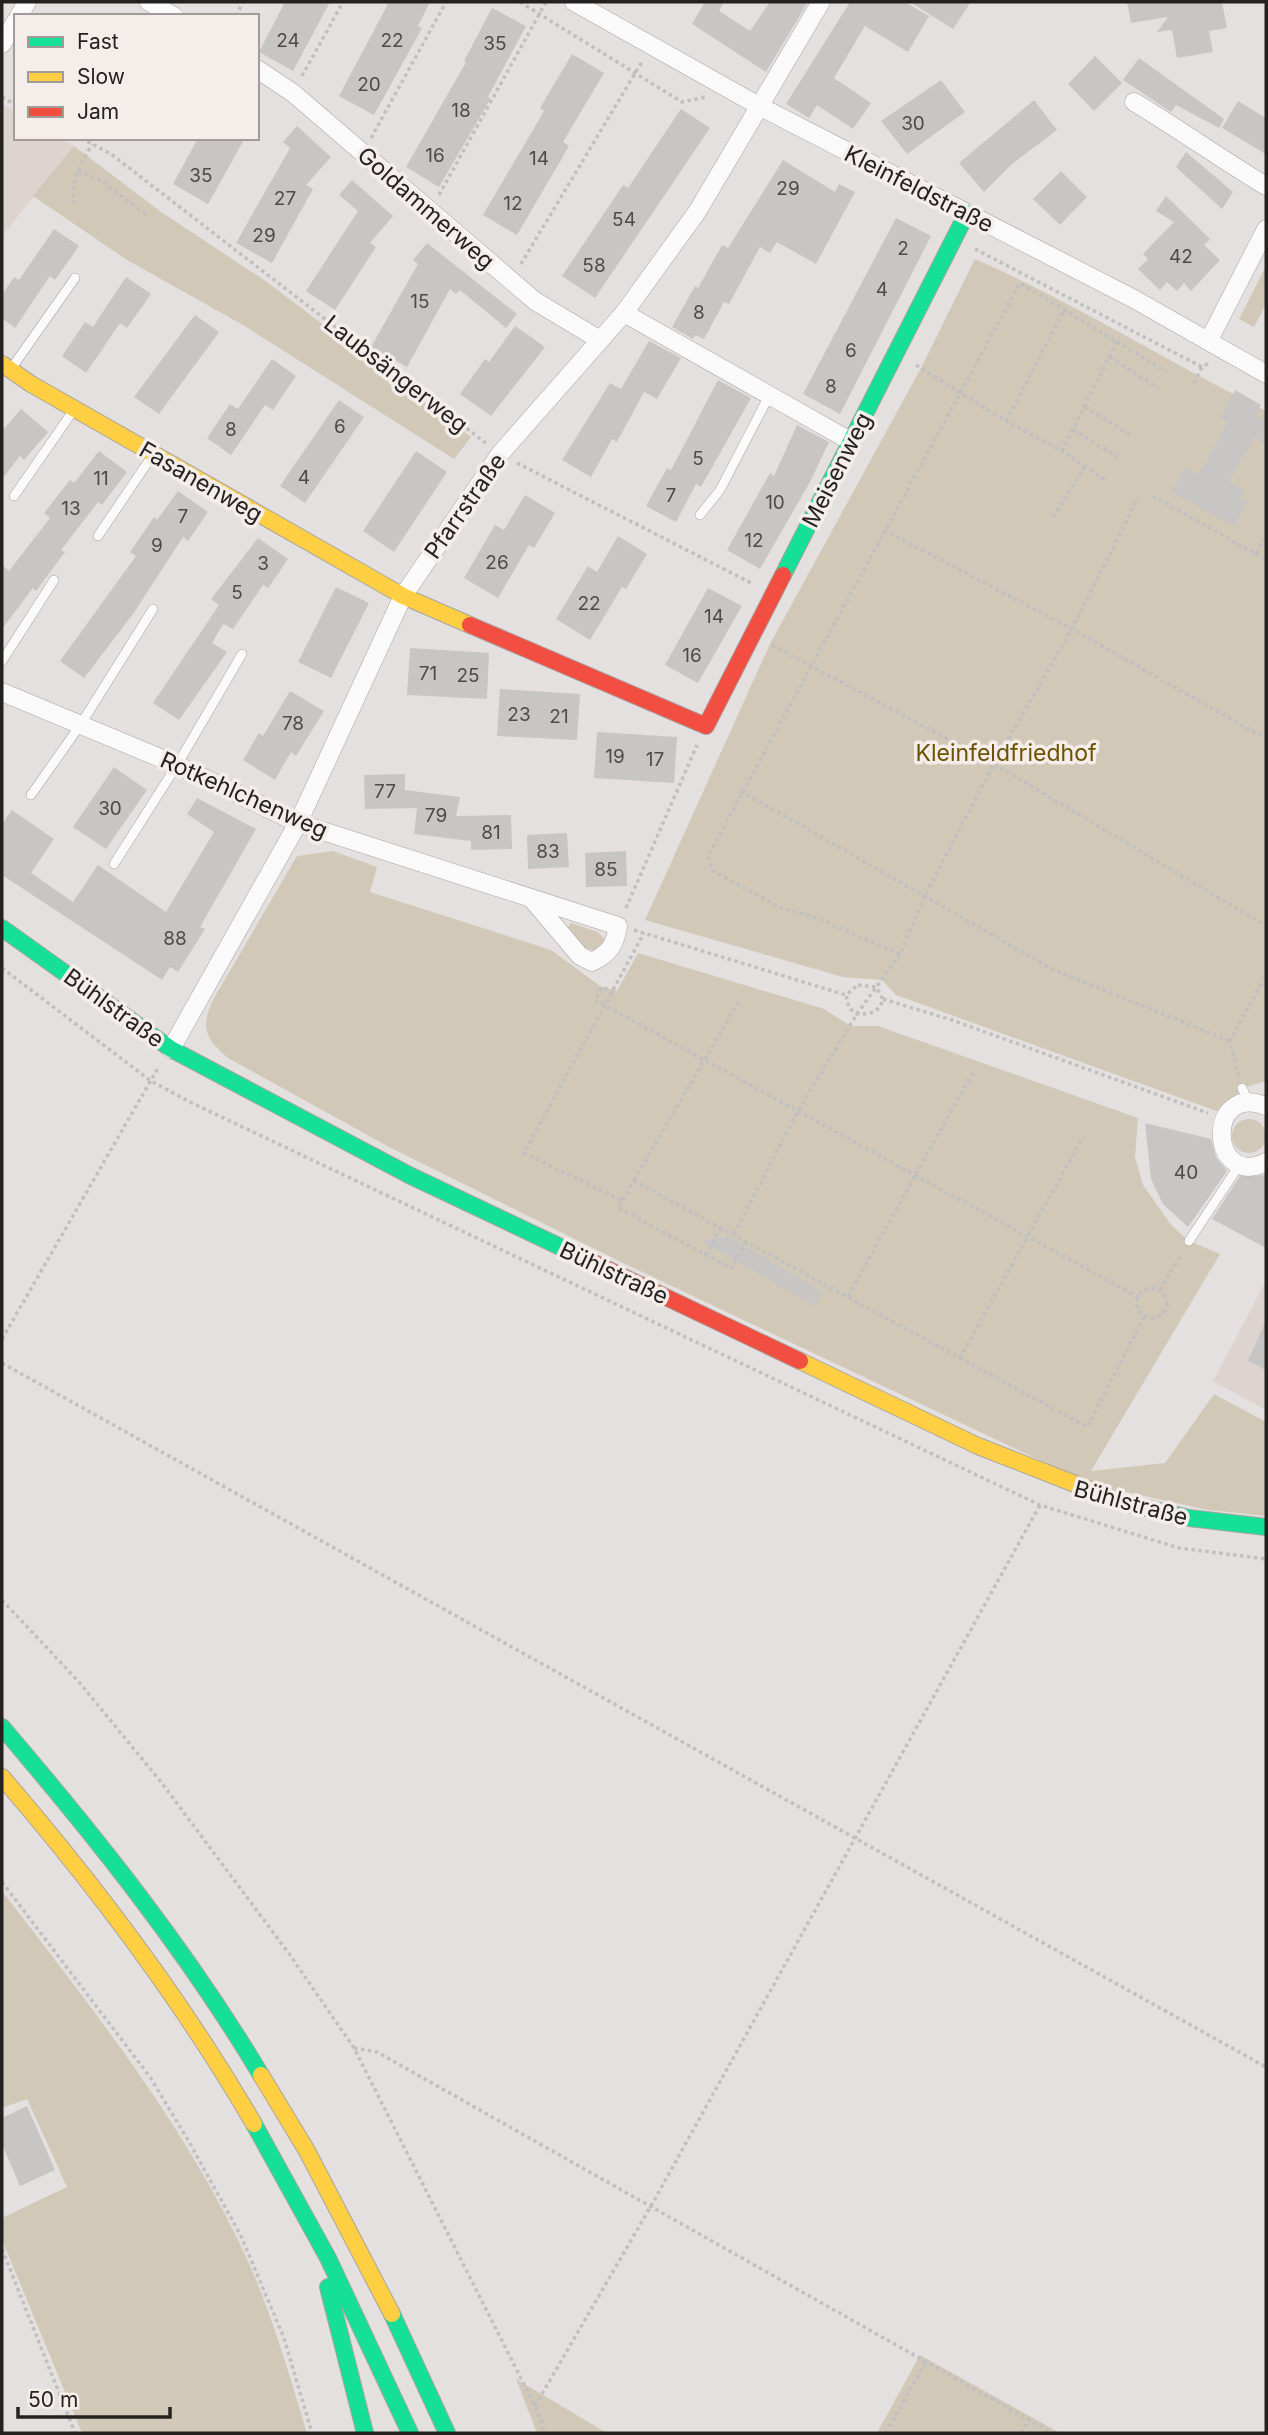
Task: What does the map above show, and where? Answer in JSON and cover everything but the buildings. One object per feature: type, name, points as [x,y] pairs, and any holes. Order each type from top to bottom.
[{"type":"main road","name":"Meisenweg","points":[[706,726],[967,213]]},
{"type":"main road","name":"Fasanenweg","points":[[6,367],[153,455],[403,596]]},
{"type":"main road","points":[[403,596],[706,726]]},
{"type":"main road","name":"Bühlstraße","points":[[2,928],[171,1049],[409,1175],[1073,1488],[1167,1516],[1223,1525],[1266,1527]]},
{"type":"main road","points":[[2,1727],[89,1829],[156,1916],[272,2088],[358,2240],[447,2433]]},
{"type":"main road","points":[[2,1777],[111,1911],[174,1998],[262,2137],[364,2328],[410,2433]]},
{"type":"main road","points":[[312,2227],[365,2433]]},
{"type":"street","points":[[149,2],[170,14]]},
{"type":"street","name":"Kleinfeldstraße","points":[[574,2],[758,106],[1209,340],[1266,374]]},
{"type":"street","name":"Pfarrstraße","points":[[171,1049],[298,823],[403,596],[500,454],[624,313],[697,212],[821,2]]},
{"type":"street","points":[[2,44],[14,24]]},
{"type":"street","name":"Goldammerweg","points":[[259,70],[293,93],[535,301],[600,340]]},
{"type":"street","points":[[1134,102],[1183,132],[1202,148],[1266,186]]},
{"type":"street","points":[[1209,340],[1266,229]]},
{"type":"street","points":[[624,313],[852,442]]},
{"type":"street","name":"Rotkehlchenweg","points":[[2,692],[177,765],[298,823],[631,930]]},
{"type":"street","points":[[531,898],[580,956],[592,962],[605,956],[631,930]]},
{"type":"street","points":[[1252,1099],[1230,1111],[1224,1119],[1220,1139],[1222,1147],[1240,1164],[1251,1166],[1266,1162]]},
{"type":"lane","points":[[6,367],[75,278]]},
{"type":"lane","points":[[699,515],[720,490],[769,396]]},
{"type":"lane","points":[[14,496],[74,409]]},
{"type":"lane","points":[[98,536],[153,455]]},
{"type":"lane","points":[[2,661],[54,580]]},
{"type":"lane","points":[[31,795],[81,724],[153,609]]},
{"type":"lane","points":[[114,864],[177,765],[242,654]]},
{"type":"lane","points":[[1189,1241],[1240,1164]]},
{"type":"path","points":[[293,93],[343,2]]},
{"type":"path","points":[[363,153],[446,2]]},
{"type":"path","points":[[520,2],[682,102],[712,96]]},
{"type":"path","points":[[430,212],[547,2]]},
{"type":"path","points":[[511,281],[651,46]]},
{"type":"path","name":"Laubsängerweg","points":[[85,140],[122,162],[500,454],[772,594]]},
{"type":"path","points":[[74,204],[72,192],[78,171],[92,144]]},
{"type":"path","points":[[78,171],[86,171],[147,215]]},
{"type":"path","points":[[954,239],[1202,367]]},
{"type":"path","points":[[982,252],[988,241]]},
{"type":"path","points":[[900,954],[817,918],[779,907],[713,871],[708,856],[741,791],[1020,283],[1167,372]]},
{"type":"path","points":[[1006,421],[1065,309]]},
{"type":"path","points":[[1062,451],[1117,341]]},
{"type":"path","points":[[1110,357],[1158,388]]},
{"type":"path","points":[[921,368],[1006,421],[1062,451],[1105,480]]},
{"type":"path","points":[[1085,407],[1129,434]]},
{"type":"path","points":[[1073,430],[1117,456]]},
{"type":"path","points":[[1053,517],[1085,466]]},
{"type":"path","points":[[1153,496],[1266,560]]},
{"type":"path","points":[[734,1234],[798,1111],[858,1014],[900,954],[925,895],[1072,629],[1138,498]]},
{"type":"path","points":[[884,530],[1072,629],[1266,739]]},
{"type":"path","points":[[1256,554],[1266,536]]},
{"type":"path","points":[[770,644],[810,668],[995,764],[1266,926]]},
{"type":"path","points":[[621,1200],[524,1153],[614,992],[631,930],[706,726]]},
{"type":"path","points":[[741,791],[1052,970],[1230,1041],[1252,1099]]},
{"type":"path","points":[[631,930],[846,995]]},
{"type":"path","points":[[2,968],[151,1081],[1040,1505],[1179,1548],[1266,1559]]},
{"type":"path","points":[[1230,1041],[1266,975]]},
{"type":"path","points":[[846,995],[858,985],[876,987]]},
{"type":"path","points":[[614,992],[602,987],[595,1000],[1138,1297]]},
{"type":"path","points":[[876,987],[883,999],[952,1020],[1224,1119]]},
{"type":"path","points":[[846,995],[849,1008],[858,1014],[872,1014],[881,1006],[883,999]]},
{"type":"path","points":[[740,1001],[618,1208],[731,1268],[747,1242]]},
{"type":"path","points":[[848,1297],[973,1072]]},
{"type":"path","points":[[2,1339],[151,1081]]},
{"type":"path","points":[[960,1358],[1083,1137]]},
{"type":"path","points":[[634,1181],[1087,1427],[1144,1317]]},
{"type":"path","points":[[705,1255],[721,1227]]},
{"type":"path","points":[[1160,1290],[1189,1241]]},
{"type":"path","points":[[1146,1289],[1160,1290],[1167,1301],[1164,1313],[1154,1319],[1144,1317],[1137,1310],[1138,1297],[1146,1289]]},
{"type":"path","points":[[2,1363],[852,1839],[1266,2067]]},
{"type":"path","points":[[535,2406],[651,2206],[852,1839],[1040,1505]]},
{"type":"path","points":[[2,1600],[79,1682],[161,1782],[290,1955],[354,2048],[535,2406],[545,2433]]},
{"type":"path","points":[[2,1882],[150,2077],[188,2140],[241,2236],[284,2338],[312,2433]]},
{"type":"path","points":[[354,2048],[377,2052],[1052,2433]]},
{"type":"path","points":[[2,2249],[75,2433]]},
{"type":"path","points":[[886,2433],[925,2363]]},
{"type":"path","points":[[1021,2433],[1028,2420]]},
{"type":"shaded area","points":[[2,104],[14,111],[14,140],[64,140],[74,146],[2,236]]},
{"type":"shaded area","points":[[1266,1281],[1266,1410],[1213,1381]]},
{"type":"green space","points":[[74,146],[161,212],[267,282],[471,437],[454,459],[243,325],[127,260],[33,196]]},
{"type":"green space","name":"Kleinfeldfriedhof","points":[[975,259],[1049,294],[1266,411],[1266,1081],[1242,1088],[1222,1113],[896,995],[882,980],[843,977],[645,920],[770,644],[921,368]]},
{"type":"green space","points":[[1266,266],[1266,304],[1254,327],[1239,319]]},
{"type":"green space","points":[[333,851],[377,867],[370,892],[551,950],[600,986],[617,991],[638,953],[824,1009],[851,1026],[878,1026],[1138,1118],[1135,1157],[1143,1185],[1172,1226],[1189,1241],[1220,1254],[1091,1471],[1165,1463],[1214,1394],[1266,1422],[1266,1516],[1208,1510],[1090,1484],[621,1262],[389,1147],[228,1058],[209,1038],[207,1031],[207,1016],[214,998],[297,856]]},
{"type":"green space","points":[[571,923],[598,932],[605,940],[604,947],[593,950],[583,946],[567,929]]},
{"type":"green space","points":[[1249,1119],[1261,1124],[1266,1136],[1261,1148],[1249,1153],[1237,1148],[1232,1136],[1237,1124]]},
{"type":"green space","points":[[2,1891],[128,2058],[213,2191],[258,2285],[307,2433],[82,2433],[2,2240],[2,2218],[67,2187],[27,2099],[2,2108]]},
{"type":"green space","points":[[920,2355],[1060,2433],[877,2433]]},
{"type":"green space","points":[[516,2379],[607,2433],[537,2433]]},
{"type":"traffic: fast","points":[[783,575],[967,213]]},
{"type":"traffic: fast","points":[[2,928],[171,1049],[409,1175],[571,1252]]},
{"type":"traffic: fast","points":[[1121,1502],[1189,1518],[1266,1527]]},
{"type":"traffic: fast","points":[[2,1727],[72,1810],[139,1896],[203,1984],[261,2075]]},
{"type":"traffic: fast","points":[[254,2124],[328,2258],[410,2433]]},
{"type":"traffic: fast","points":[[328,2287],[365,2433]]},
{"type":"traffic: fast","points":[[392,2314],[447,2433]]},
{"type":"traffic: slow","points":[[2,364],[31,384],[403,596],[470,625]]},
{"type":"traffic: slow","points":[[800,1361],[978,1446],[1121,1502]]},
{"type":"traffic: slow","points":[[2,1777],[71,1860],[136,1945],[197,2033],[254,2124]]},
{"type":"traffic: slow","points":[[261,2075],[307,2151],[392,2314]]},
{"type":"traffic: jam","points":[[470,625],[706,726],[783,575]]},
{"type":"traffic: jam","points":[[571,1252],[800,1361]]}]
